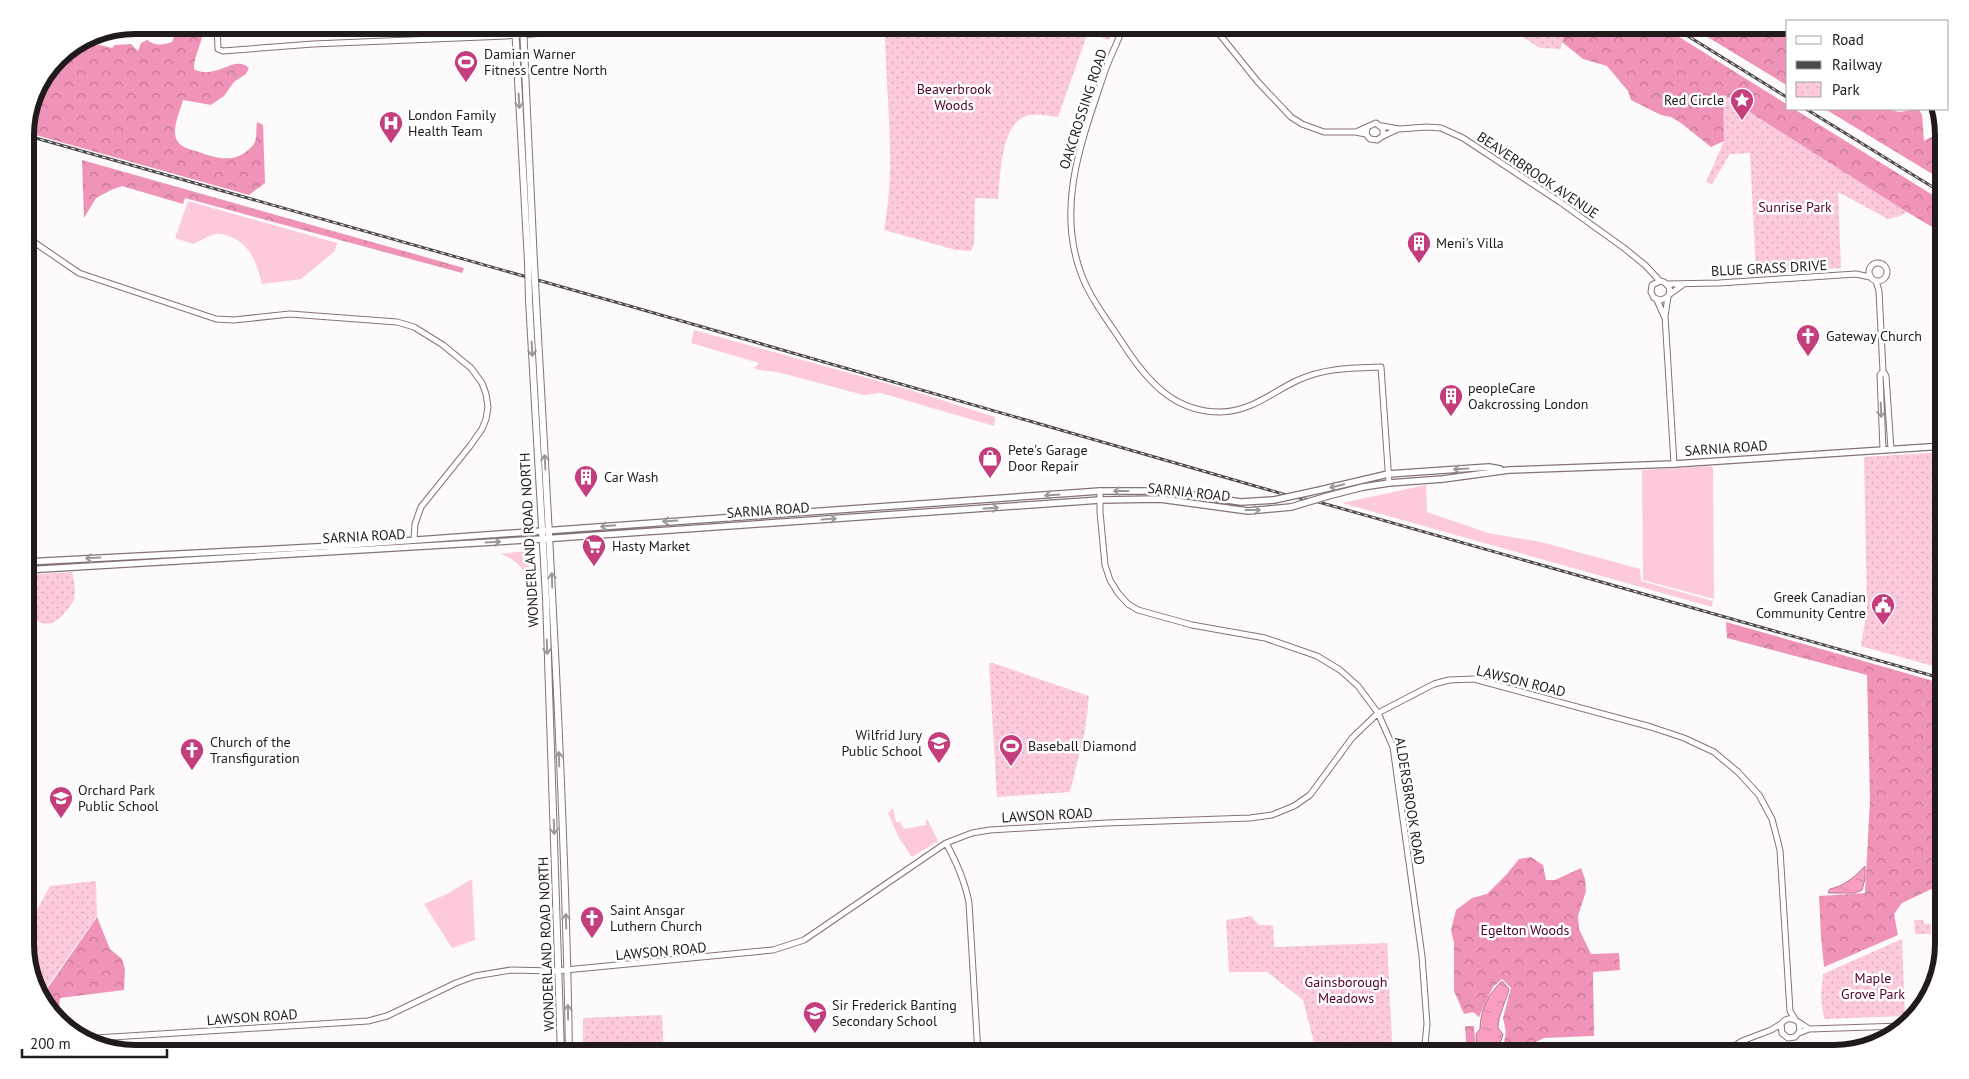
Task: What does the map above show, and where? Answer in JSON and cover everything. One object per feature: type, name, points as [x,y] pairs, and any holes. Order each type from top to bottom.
[{"type":"main road","name":"WONDERLAND ROAD NORTH","points":[[523,34],[531,263]]},
{"type":"main road","name":"WONDERLAND ROAD NORTH","points":[[515,35],[533,300],[562,1045]]},
{"type":"main road","name":"WONDERLAND ROAD NORTH","points":[[533,300],[550,531],[568,970],[569,1045]]},
{"type":"main road","name":"SARNIA ROAD","points":[[34,569],[542,539],[1100,500],[1160,499],[1248,511],[1291,506],[1363,486],[1509,470],[1674,464],[1935,447]]},
{"type":"main road","name":"SARNIA ROAD","points":[[34,562],[334,546],[1100,491],[1164,491],[1241,502],[1274,500],[1388,474],[1488,467],[1509,470]]},
{"type":"street","points":[[217,34],[218,49],[224,52],[313,44],[523,34]]},
{"type":"street","name":"OAKCROSSING ROAD","points":[[1119,34],[1108,60],[1076,160],[1070,207],[1076,258],[1082,276],[1090,291],[1151,383],[1163,393],[1187,406],[1219,412],[1236,410],[1251,406],[1296,381],[1319,372],[1334,369],[1381,367],[1388,474]]},
{"type":"street","points":[[1219,34],[1258,82],[1291,117],[1302,124],[1324,132],[1366,134],[1373,140],[1379,140],[1383,136],[1384,129],[1382,126],[1372,123],[1367,128],[1355,132]]},
{"type":"street","name":"BEAVERBROOK AVENUE","points":[[1382,126],[1398,129],[1440,128],[1464,138],[1560,202],[1624,248],[1645,265],[1660,281]]},
{"type":"street","points":[[1366,134],[1367,128]]},
{"type":"street","name":"BEAVERBROOK AVENUE","points":[[1383,136],[1398,129]]},
{"type":"street","points":[[34,242],[79,273],[216,318],[234,320],[290,314],[397,322],[414,327],[443,345],[471,368],[482,383],[488,408],[482,429],[421,506],[415,524],[414,539]]},
{"type":"street","points":[[1876,264],[1885,266],[1886,276],[1879,281],[1870,277],[1870,269],[1876,264]]},
{"type":"street","name":"BLUE GRASS DRIVE","points":[[1856,274],[1870,269]]},
{"type":"street","points":[[1652,273],[1651,292],[1665,316]]},
{"type":"street","name":"BLUE GRASS DRIVE","points":[[1667,284],[1856,274],[1870,277]]},
{"type":"street","points":[[1652,285],[1660,281],[1667,284],[1669,295],[1665,316],[1674,464]]},
{"type":"street","points":[[1879,281],[1883,370],[1886,376],[1891,449]]},
{"type":"street","points":[[1657,300],[1665,299],[1684,284]]},
{"type":"street","points":[[1883,370],[1880,376],[1883,450]]},
{"type":"street","points":[[1388,474],[1389,483]]},
{"type":"street","name":"ALDERSBROOK ROAD","points":[[1100,491],[1106,565],[1110,580],[1128,604],[1138,610],[1192,625],[1265,638],[1317,656],[1340,670],[1358,686],[1378,713],[1393,747],[1422,956],[1427,1024],[1425,1045]]},
{"type":"street","name":"LAWSON ROAD","points":[[96,1038],[368,1020],[387,1016],[456,982],[475,976],[510,970],[568,970],[727,956],[773,950],[804,940],[946,843],[972,833],[990,830],[1106,823],[1250,818],[1272,815],[1294,806],[1310,795],[1352,738],[1378,713],[1434,684],[1449,680],[1474,679],[1651,727],[1684,738],[1714,752],[1738,772],[1759,794],[1772,819],[1780,850],[1790,1011],[1797,1021]]},
{"type":"street","points":[[946,843],[957,863],[966,887],[969,903],[977,1045]]},
{"type":"street","points":[[1782,1033],[1783,1022],[1790,1011]]},
{"type":"street","points":[[1736,1045],[1771,1030],[1790,1018],[1810,1029]]},
{"type":"street","points":[[1797,1021],[1799,1033]]},
{"type":"street","points":[[1771,1030],[1782,1033],[1790,1038],[1810,1029],[1893,1026]]},
{"type":"green space","points":[[202,34],[194,69],[210,72],[237,64],[249,68],[246,74],[234,82],[224,96],[211,105],[183,100],[175,132],[178,142],[182,146],[212,156],[230,158],[241,155],[251,147],[256,140],[257,122],[263,125],[265,183],[249,195],[34,135],[37,109],[44,90],[63,63],[79,51],[89,44],[112,48],[115,45],[131,44],[138,51],[141,43],[147,40],[153,43],[165,44],[172,42],[175,35]]},
{"type":"green space","name":"Beaverbrook Woods","points":[[885,34],[1111,34],[1109,40],[1094,35],[1087,35],[1058,117],[1030,115],[1020,119],[1013,127],[1007,137],[1004,150],[998,199],[975,198],[974,244],[971,251],[956,250],[884,230],[890,179]]},
{"type":"green space","points":[[1518,34],[1562,34],[1561,49],[1540,48]]},
{"type":"green space","points":[[1562,34],[1674,34],[1786,104],[1786,110],[1796,110],[1935,196],[1935,229],[1840,172],[1724,95],[1724,141],[1711,147],[1671,117],[1661,115],[1631,100],[1628,91],[1607,66],[1583,59],[1562,42]]},
{"type":"green space","points":[[1703,34],[1786,34],[1786,85]]},
{"type":"green space","name":"Sunrise Park","points":[[1723,95],[1907,212],[1888,219],[1838,192],[1841,268],[1756,273],[1750,153],[1730,154],[1712,184],[1706,182],[1724,141]]},
{"type":"green space","points":[[1827,110],[1890,110],[1900,112],[1920,110],[1922,115],[1924,141],[1935,136],[1935,176]]},
{"type":"green space","points":[[82,160],[464,268],[462,273],[185,198],[183,204],[122,186],[96,198],[84,218]]},
{"type":"green space","points":[[188,201],[337,243],[335,251],[301,279],[262,284],[252,256],[238,240],[215,234],[193,244],[175,238]]},
{"type":"green space","points":[[694,330],[907,389],[995,417],[994,426],[881,393],[864,395],[777,372],[759,370],[754,368],[759,363],[691,343]]},
{"type":"green space","points":[[1935,453],[1935,667],[1861,646],[1867,609],[1864,457]]},
{"type":"green space","points":[[1711,466],[1713,468],[1714,599],[1643,580],[1642,470]]},
{"type":"green space","points":[[1426,485],[1427,512],[1488,533],[1541,542],[1640,569],[1641,581],[1713,601],[1712,607],[1342,503]]},
{"type":"green space","points":[[527,551],[531,583],[518,565],[500,554]]},
{"type":"green space","points":[[72,572],[75,596],[69,607],[55,622],[44,624],[34,619],[34,574]]},
{"type":"green space","points":[[1726,622],[1935,681],[1935,887],[1902,903],[1894,914],[1898,935],[1824,967],[1819,896],[1865,893],[1870,799],[1867,675],[1727,638]]},
{"type":"green space","points":[[989,663],[1089,696],[1085,731],[1070,792],[997,797]]},
{"type":"green space","points":[[893,808],[896,822],[900,822],[904,829],[926,825],[927,819],[938,841],[912,857],[899,838],[888,813]]},
{"type":"green space","name":"Egelton Woods","points":[[1531,857],[1543,865],[1546,880],[1555,880],[1581,868],[1585,879],[1586,891],[1578,916],[1579,929],[1591,954],[1619,953],[1620,970],[1593,972],[1594,1036],[1544,1038],[1530,1045],[1501,1045],[1504,1042],[1506,1032],[1503,1018],[1511,988],[1502,979],[1493,987],[1479,1017],[1473,1012],[1464,1014],[1454,991],[1454,943],[1451,930],[1456,910],[1472,898],[1487,894],[1519,859]]},
{"type":"green space","points":[[472,879],[475,940],[452,948],[424,904],[447,894]]},
{"type":"green space","points":[[96,881],[97,916],[45,990],[39,977],[34,951],[34,915],[50,886]]},
{"type":"green space","name":"Gainsborough Meadows","points":[[1251,916],[1259,925],[1273,925],[1274,947],[1387,943],[1391,1045],[1315,1045],[1303,1000],[1267,972],[1229,972],[1226,920]]},
{"type":"green space","points":[[97,917],[110,949],[122,959],[125,969],[124,990],[60,998],[59,1011],[45,991]]},
{"type":"green space","points":[[1914,920],[1923,920],[1924,924],[1931,924],[1931,934],[1915,934]]},
{"type":"green space","name":"Maple Grove Park","points":[[1902,939],[1905,1016],[1824,1019],[1821,997],[1823,974]]},
{"type":"green space","points":[[662,1015],[664,1045],[583,1045],[583,1018]]},
{"type":"green space","points":[[1465,1026],[1474,1026],[1475,1045],[1466,1045]]},
{"type":"water","points":[[1865,866],[1865,879],[1862,890],[1855,893],[1828,893],[1830,889],[1840,886]]},
{"type":"water","points":[[1502,981],[1509,989],[1498,1023],[1498,1028],[1503,1034],[1501,1041],[1496,1045],[1477,1045],[1476,1034],[1480,1029],[1484,1009],[1493,991]]},
{"type":"railway","points":[[1685,34],[1786,97]]},
{"type":"railway","points":[[1808,110],[1935,188]]},
{"type":"railway","points":[[34,138],[1290,496],[1315,501],[1935,676]]},
{"type":"place","name":"Damian Warner Fitness Centre North","points":[[466,83]]},
{"type":"place","name":"Red Circle","points":[[1742,121]]},
{"type":"place","name":"London Family Health Team","points":[[391,144]]},
{"type":"place","name":"Meni's Villa","points":[[1419,264]]},
{"type":"place","name":"Gateway Church","points":[[1808,357]]},
{"type":"place","name":"peopleCare Oakcrossing London","points":[[1451,417]]},
{"type":"place","name":"Pete's Garage Door Repair","points":[[990,479]]},
{"type":"place","name":"Car Wash","points":[[586,498]]},
{"type":"place","name":"Hasty Market","points":[[594,567]]},
{"type":"place","name":"Greek Canadian Community Centre","points":[[1883,626]]},
{"type":"place","name":"Wilfrid Jury Public School","points":[[939,764]]},
{"type":"place","name":"Baseball Diamond","points":[[1011,767]]},
{"type":"place","name":"Church of the Transfiguration","points":[[192,771]]},
{"type":"place","name":"Orchard Park Public School","points":[[61,819]]},
{"type":"place","name":"Saint Ansgar Luthern Church","points":[[592,939]]},
{"type":"place","name":"Sir Frederick Banting Secondary School","points":[[815,1034]]}]
